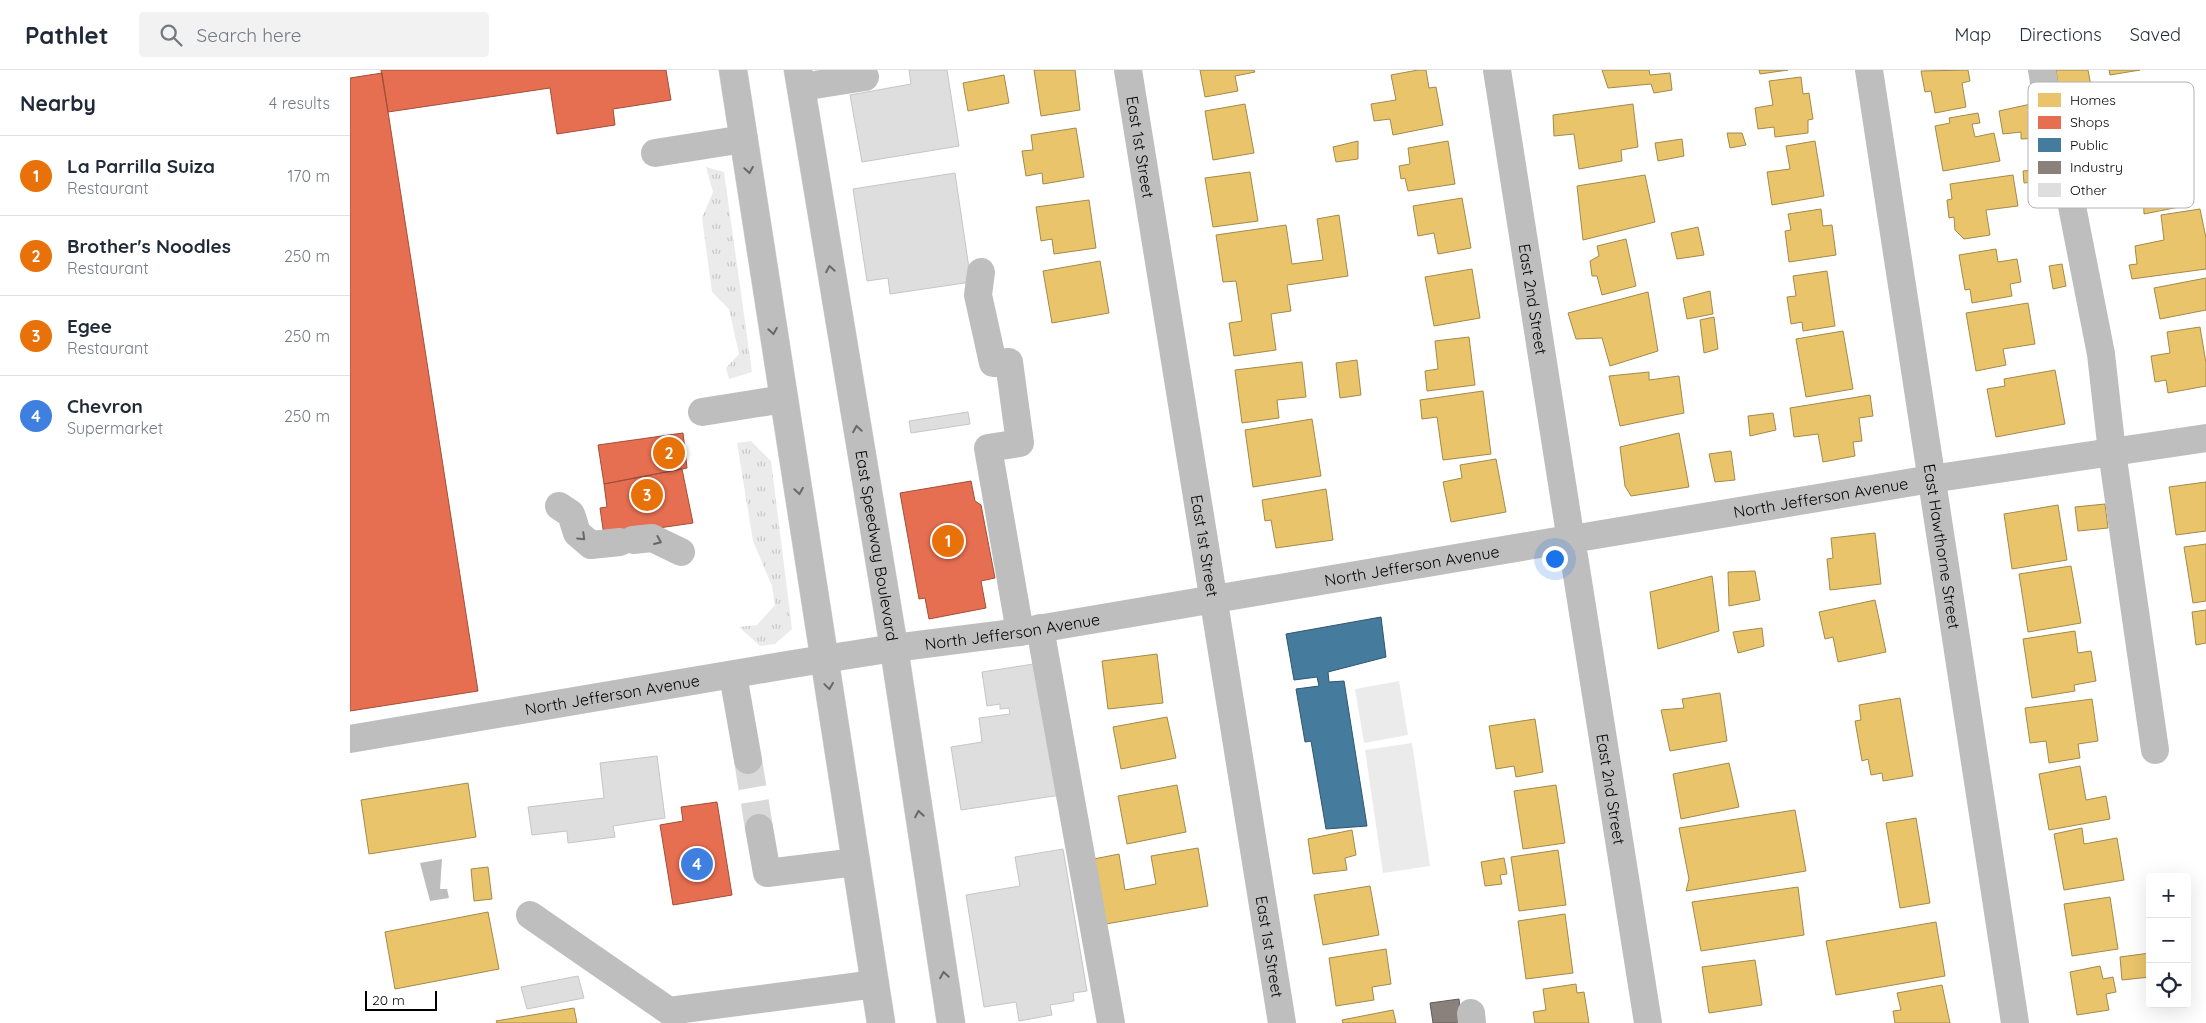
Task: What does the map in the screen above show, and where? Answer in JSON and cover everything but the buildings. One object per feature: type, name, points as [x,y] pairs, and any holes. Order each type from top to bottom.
[{"type":"street","points":[[733,70],[881,1023]]},
{"type":"street","name":"East 1st Street","points":[[1128,70],[1282,1023]]},
{"type":"street","name":"East 2nd Street","points":[[1497,70],[1648,1023]]},
{"type":"street","name":"East Hawthorne Street","points":[[1869,70],[2015,1023]]},
{"type":"street","points":[[800,79],[865,77]]},
{"type":"street","name":"East Speedway Boulevard","points":[[800,79],[894,648],[952,1023]]},
{"type":"street","points":[[655,152],[744,139]]},
{"type":"street","points":[[2072,208],[2101,354],[2112,452],[2155,750]]},
{"type":"street","points":[[981,272],[978,294],[993,363],[1009,362],[1020,443],[988,448],[1030,630],[1111,1023]]},
{"type":"street","points":[[702,412],[784,399]]},
{"type":"street","name":"North Jefferson Avenue","points":[[350,739],[825,659],[1030,630],[1571,541],[1931,479],[2206,438]]},
{"type":"street","points":[[559,506],[571,514],[577,533],[591,545],[652,538],[681,552]]},
{"type":"street","points":[[733,675],[748,760]]},
{"type":"street","points":[[760,828],[767,874],[856,862]]},
{"type":"street","points":[[530,915],[669,1011],[875,984]]},
{"type":"green space","points":[[706,167],[724,172],[752,372],[729,379],[726,368],[739,354],[729,309],[712,292],[702,218],[713,192]]},
{"type":"green space","points":[[751,441],[771,461],[792,629],[775,644],[760,646],[739,627],[757,625],[775,605],[772,586],[753,541],[737,443]]},
{"type":"green space","points":[[1399,681],[1408,735],[1364,743],[1355,689]]},
{"type":"green space","points":[[1412,743],[1430,866],[1383,873],[1365,750]]},
{"type":"shaded area","points":[[442,859],[440,889],[447,889],[449,898],[430,901],[420,863]]},
{"type":"tunnel","points":[[748,760],[759,828]]},
{"type":"place","name":"Brother's Noodles","points":[[669,453]]},
{"type":"place","name":"Egee","points":[[647,495]]},
{"type":"place","name":"La Parrilla Suiza","points":[[948,541]]},
{"type":"place","name":"Chevron","points":[[697,864]]}]
